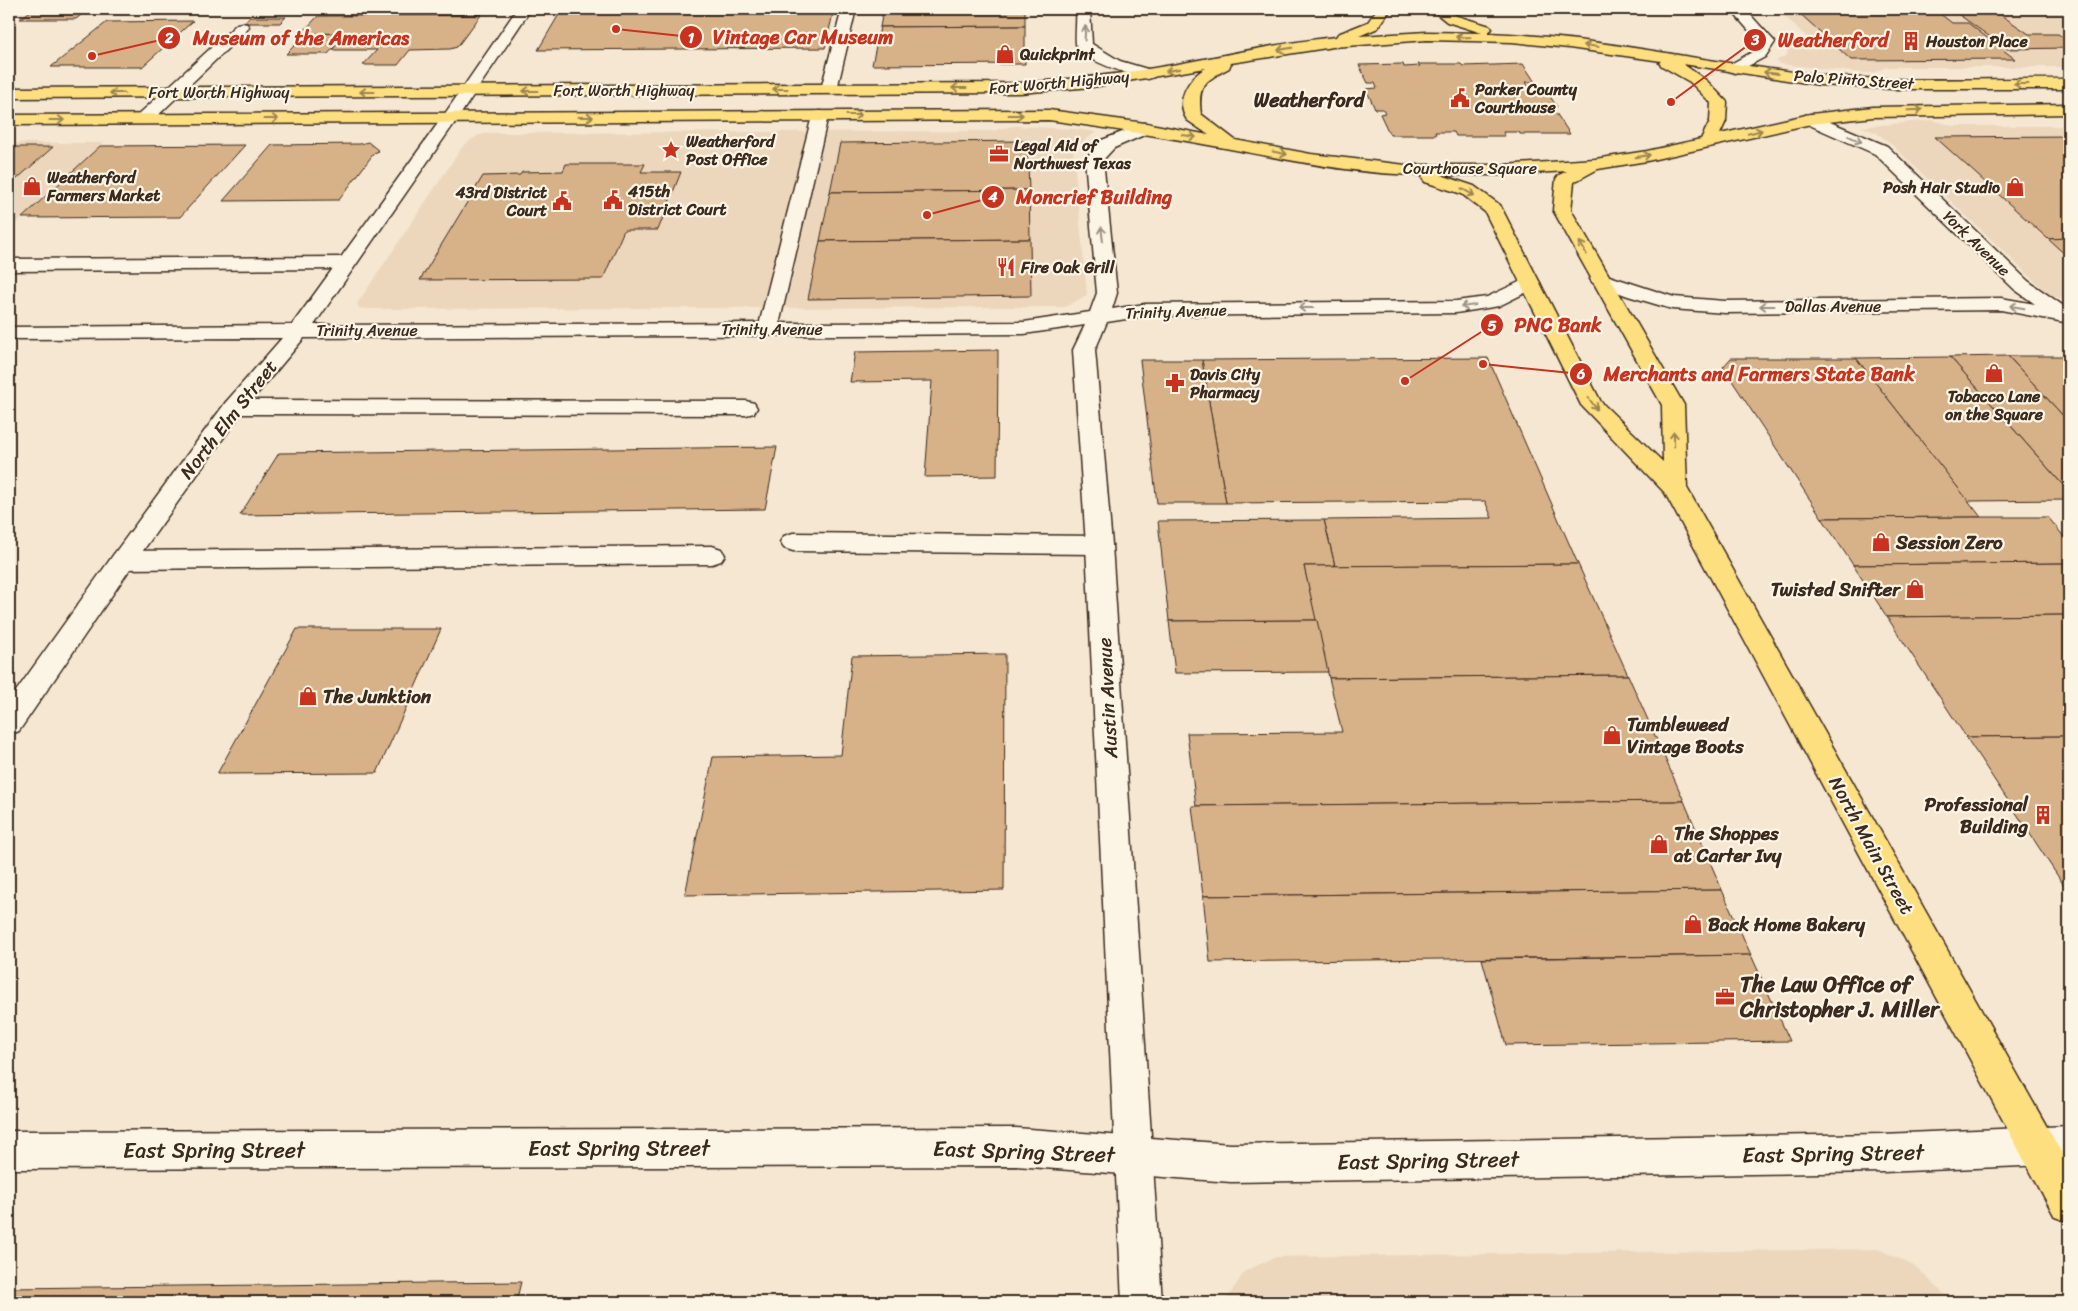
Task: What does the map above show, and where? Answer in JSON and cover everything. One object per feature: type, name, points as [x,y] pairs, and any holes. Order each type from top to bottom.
[{"type":"main road","points":[[1333,42],[1373,25],[1384,9]]},
{"type":"main road","points":[[1438,9],[1452,19],[1512,38]]},
{"type":"main road","points":[[1232,144],[1193,116],[1190,97],[1194,85],[1202,76],[1238,58],[1283,49],[1333,42],[1427,36],[1512,38],[1569,43],[1639,53],[1678,67],[1703,84],[1719,102],[1718,121],[1707,143]]},
{"type":"main road","name":"Palo Pinto Street","points":[[1639,53],[1820,80],[1893,84],[2069,84]]},
{"type":"main road","name":"Fort Worth Highway","points":[[9,93],[1020,88],[1092,82],[1238,58]]},
{"type":"main road","name":"Palo Pinto Street","points":[[1707,143],[1811,119],[1883,111],[2069,109]]},
{"type":"main road","name":"Fort Worth Highway","points":[[9,120],[1049,115],[1145,128],[1232,144]]},
{"type":"main road","name":"Courthouse Square","points":[[1232,144],[1311,159],[1406,170],[1503,170],[1595,164],[1707,143]]},
{"type":"main road","name":"North Main Street","points":[[1595,164],[1565,179],[1562,210],[1673,404],[1675,488]]},
{"type":"main road","name":"North Main Street","points":[[1406,170],[1468,190],[1493,209],[1592,405],[1675,488],[2054,1146],[2069,1203]]},
{"type":"street","name":"North Elm Street","points":[[9,723],[123,560],[234,407],[298,331],[450,118],[524,9]]},
{"type":"street","points":[[829,89],[849,9]]},
{"type":"street","points":[[1083,9],[1086,26],[1084,45],[1097,57],[1113,65],[1148,74]]},
{"type":"street","points":[[1735,68],[1760,54],[1767,42],[1738,9]]},
{"type":"street","points":[[144,119],[242,27]]},
{"type":"street","points":[[768,329],[820,116]]},
{"type":"street","name":"York Avenue","points":[[1811,119],[1881,150],[2021,285],[2068,317]]},
{"type":"street","name":"Austin Avenue","points":[[1142,1302],[1132,1156],[1099,545],[1084,350],[1107,293],[1094,159],[1108,144],[1145,128]]},
{"type":"street","points":[[9,265],[346,263]]},
{"type":"street","name":"Dallas Avenue","points":[[1600,278],[1635,292],[1672,302],[1725,306],[2001,304],[2068,317]]},
{"type":"street","name":"Trinity Avenue","points":[[9,333],[1024,328],[1145,310],[1456,307],[1492,302],[1530,283]]},
{"type":"street","points":[[234,407],[746,408]]},
{"type":"street","points":[[793,542],[1099,545]]},
{"type":"street","points":[[123,560],[712,555]]},
{"type":"street","name":"East Spring Street","points":[[9,1150],[1016,1147],[1231,1163],[1883,1153],[2054,1146]]},
{"type":"shaded area","points":[[1777,9],[2069,9],[2069,67],[1886,67],[1874,73],[1862,73],[1781,64],[1776,61],[1787,55],[1788,47],[1806,48],[1813,43]]},
{"type":"shaded area","points":[[1933,120],[1953,126],[2069,126],[2069,302],[2048,294],[1890,143],[1875,132],[1861,127]]},
{"type":"shaded area","points":[[1013,126],[1096,132],[1073,149],[1087,295],[1065,307],[364,309],[359,308],[357,304],[463,146],[477,136],[488,133],[992,131]]},
{"type":"shaded area","name":"Weatherford Farmers Market","points":[[9,143],[103,143],[9,230]]},
{"type":"shaded area","points":[[1878,1249],[1916,1267],[1952,1302],[1225,1302],[1245,1271],[1276,1257]]},
{"type":"building","points":[[33,9],[103,9],[99,12],[85,12],[76,19],[20,19]]},
{"type":"building","points":[[263,9],[332,9],[262,10]]},
{"type":"building","points":[[409,9],[486,9],[481,15],[403,16]]},
{"type":"building","points":[[581,9],[627,9],[626,11],[834,9],[825,48],[538,50],[561,11],[580,11]]},
{"type":"building","points":[[1795,9],[1924,9],[1796,10]]},
{"type":"building","name":"Houston Place","points":[[1934,9],[1952,23],[1968,23],[2015,59],[1851,60],[1796,10]]},
{"type":"building","points":[[1951,9],[1992,9],[2029,34],[2058,34],[2069,41],[2069,48],[2007,49]]},
{"type":"building","points":[[1025,10],[1025,26],[880,27],[883,11]]},
{"type":"building","points":[[481,15],[457,47],[450,49],[410,50],[398,65],[363,65],[377,50],[332,50],[347,33],[301,34],[318,16]]},
{"type":"building","points":[[250,17],[286,17],[280,23],[243,23]]},
{"type":"building","points":[[193,21],[142,67],[51,67],[107,22]]},
{"type":"building","points":[[1025,26],[1025,64],[872,65],[880,27]]},
{"type":"building","points":[[347,33],[328,54],[286,54],[306,34]]},
{"type":"building","name":"Parker County Courthouse","points":[[1403,64],[1404,67],[1420,66],[1418,64],[1461,64],[1463,66],[1523,64],[1535,82],[1526,82],[1530,88],[1544,87],[1557,107],[1546,107],[1550,113],[1556,113],[1570,134],[1503,132],[1505,136],[1456,136],[1454,132],[1435,132],[1436,135],[1390,135],[1380,114],[1385,113],[1383,109],[1375,109],[1366,89],[1377,88],[1375,83],[1368,83],[1359,65]]},
{"type":"building","points":[[2069,136],[2069,238],[2048,239],[1935,137]]},
{"type":"building","points":[[1027,141],[1029,190],[830,192],[840,143]]},
{"type":"building","points":[[368,142],[379,151],[374,153],[339,200],[223,201],[272,145],[360,144]]},
{"type":"building","points":[[245,145],[180,217],[22,218],[100,146]]},
{"type":"building","points":[[9,147],[53,147],[9,186]]},
{"type":"building","points":[[566,164],[645,164],[641,172],[681,172],[658,230],[624,230],[603,279],[420,280],[483,176],[520,175],[522,172],[563,171]]},
{"type":"building","points":[[1029,190],[1030,239],[820,241],[830,192]]},
{"type":"building","points":[[2069,238],[2069,258],[2048,239]]},
{"type":"building","points":[[1030,239],[1031,296],[808,299],[820,241]]},
{"type":"building","points":[[998,350],[997,476],[925,477],[932,381],[850,382],[855,352]]},
{"type":"building","points":[[2008,356],[2069,422],[2069,492],[1950,357]]},
{"type":"building","points":[[2008,356],[2067,356],[2069,358],[2069,422]]},
{"type":"building","points":[[1950,357],[2069,492],[2069,500],[1968,501],[1856,358]]},
{"type":"building","points":[[1488,358],[1578,564],[1335,566],[1324,520],[1492,518],[1485,501],[1226,503],[1202,360]]},
{"type":"building","points":[[1731,358],[1856,358],[1981,517],[1822,518],[1723,367]]},
{"type":"building","points":[[1140,360],[1202,360],[1226,503],[1157,503]]},
{"type":"building","points":[[777,447],[765,509],[240,515],[279,453]]},
{"type":"building","points":[[2048,517],[2069,543],[2069,563],[1853,565],[1822,518]]},
{"type":"building","points":[[1324,520],[1335,566],[1304,566],[1317,620],[1169,621],[1158,521]]},
{"type":"building","points":[[2069,563],[2069,615],[1887,617],[1853,565]]},
{"type":"building","points":[[1578,564],[1628,675],[1329,678],[1304,566]]},
{"type":"building","points":[[2069,615],[2069,736],[1966,737],[1887,617]]},
{"type":"building","points":[[1317,620],[1328,672],[1175,673],[1169,621]]},
{"type":"building","points":[[297,629],[441,629],[377,773],[217,774]]},
{"type":"building","points":[[1005,654],[1004,890],[685,895],[713,757],[841,755],[852,656]]},
{"type":"building","points":[[1628,675],[1684,801],[1196,806],[1187,733],[1342,732],[1329,678]]},
{"type":"building","name":"Professional Building","points":[[2069,736],[2069,893],[1966,737]]},
{"type":"building","points":[[1684,801],[1722,890],[1203,896],[1192,806]]},
{"type":"building","points":[[1722,890],[1751,955],[1210,962],[1203,896]]},
{"type":"building","points":[[1751,955],[1790,1041],[1506,1045],[1482,959]]},
{"type":"building","points":[[521,1282],[516,1302],[9,1302],[9,1288]]},
{"type":"place","name":"Vintage Car Museum","points":[[616,29]]},
{"type":"place","name":"Houston Place","points":[[1911,41]]},
{"type":"place","name":"Quickprint","points":[[1005,54]]},
{"type":"place","name":"Museum of the Americas","points":[[92,56]]},
{"type":"place","name":"Parker County Courthouse","points":[[1460,98]]},
{"type":"place","name":"Weatherford","points":[[1671,102]]},
{"type":"place","name":"Weatherford Post Office","points":[[671,150]]},
{"type":"place","name":"Legal Aid of Northwest Texas","points":[[999,154]]},
{"type":"place","name":"Weatherford Farmers Market","points":[[32,186]]},
{"type":"place","name":"Posh Hair Studio","points":[[2015,187]]},
{"type":"place","name":"415th District Court","points":[[613,200]]},
{"type":"place","name":"43rd District Court","points":[[562,201]]},
{"type":"place","name":"Moncrief Building","points":[[927,215]]},
{"type":"place","name":"Fire Oak Grill","points":[[1006,267]]},
{"type":"place","name":"Merchants and Farmers State Bank","points":[[1483,364]]},
{"type":"place","name":"Tobacco Lane on the Square","points":[[1994,373]]},
{"type":"place","name":"PNC Bank","points":[[1405,381]]},
{"type":"place","name":"Davis City Pharmacy","points":[[1175,383]]},
{"type":"place","name":"Session Zero","points":[[1881,542]]},
{"type":"place","name":"Twisted Snifter","points":[[1915,589]]},
{"type":"place","name":"The Junktion","points":[[308,696]]},
{"type":"place","name":"Tumbleweed Vintage Boots","points":[[1612,735]]},
{"type":"place","name":"Professional Building","points":[[2043,815]]},
{"type":"place","name":"The Shoppes at Carter Ivy","points":[[1659,844]]},
{"type":"place","name":"Back Home Bakery","points":[[1693,924]]},
{"type":"place","name":"The Law Office of Christopher J. Miller","points":[[1725,997]]},
{"type":"district","name":"Weatherford","points":[[1309,100]]}]
